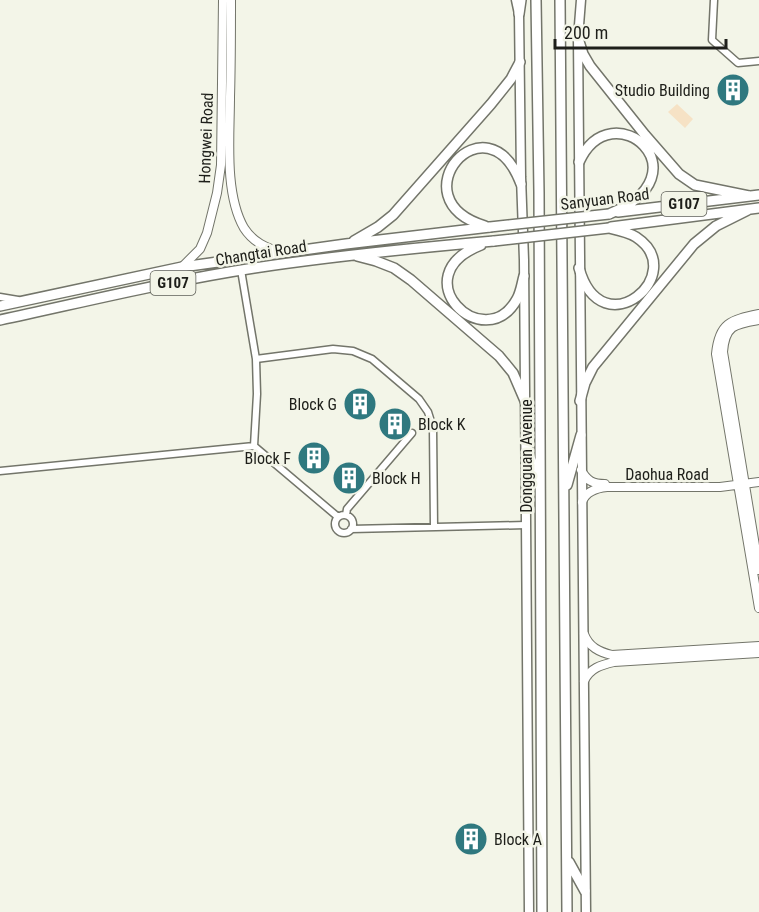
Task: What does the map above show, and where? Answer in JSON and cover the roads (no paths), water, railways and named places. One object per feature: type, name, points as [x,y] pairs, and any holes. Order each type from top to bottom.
[{"type":"main road","points":[[516,0],[519,14]]},
{"type":"main road","points":[[521,0],[519,14],[526,403],[529,912]]},
{"type":"main road","name":"Dongguan Avenue","points":[[536,0],[542,912]]},
{"type":"main road","points":[[560,0],[567,912]]},
{"type":"main road","points":[[581,0],[578,38],[579,268],[586,912]]},
{"type":"main road","points":[[578,38],[590,66],[679,174],[695,184],[754,196]]},
{"type":"main road","points":[[346,244],[363,236],[393,215],[491,104],[511,79],[520,62]]},
{"type":"main road","points":[[579,162],[584,150],[591,142],[612,133],[631,135],[639,141],[651,157],[653,178],[648,187],[641,196],[609,214]]},
{"type":"main road","points":[[490,227],[466,218],[451,203],[446,184],[451,167],[464,154],[480,148],[489,148],[497,150],[508,159],[515,168],[521,184]]},
{"type":"main road","name":"Sanyuan Road","points":[[490,227],[754,196]]},
{"type":"main road","name":"Sanyuan Road","points":[[494,241],[759,208]]},
{"type":"main road","points":[[580,401],[585,383],[593,368],[694,244],[716,226],[748,210]]},
{"type":"main road","name":"Changtai Road","points":[[0,306],[182,267],[283,252],[490,227]]},
{"type":"main road","points":[[579,268],[587,288],[600,301],[628,302],[646,290],[653,272],[653,263],[644,244],[634,236],[609,228]]},
{"type":"main road","name":"Changtai Road","points":[[0,320],[241,270],[349,254],[494,241]]},
{"type":"main road","points":[[494,241],[465,252],[454,262],[448,273],[447,288],[455,306],[471,317],[481,320],[495,319],[508,311],[518,298],[524,276]]},
{"type":"main road","points":[[349,254],[394,268],[411,280],[499,356],[513,373],[526,403]]},
{"type":"main road","points":[[564,496],[581,435]]},
{"type":"main road","points":[[526,443],[541,497]]},
{"type":"main road","points":[[567,859],[585,891]]},
{"type":"street","name":"Hongwei Road","points":[[182,267],[200,249],[207,233],[217,193],[221,155],[223,0]]},
{"type":"street","name":"Hongwei Road","points":[[231,0],[230,166],[234,196],[238,213],[250,236],[261,246],[283,252]]},
{"type":"street","points":[[714,0],[712,40],[738,63],[759,61]]},
{"type":"street","points":[[241,270],[256,359],[258,394],[254,446]]},
{"type":"street","points":[[0,297],[25,301]]},
{"type":"street","points":[[759,314],[738,318],[721,330],[717,339],[716,354],[759,570]]},
{"type":"street","points":[[759,320],[741,323],[731,328],[724,339],[723,352],[759,608]]},
{"type":"street","points":[[256,359],[333,349],[353,351],[372,359],[418,399],[428,412],[433,428],[434,527]]},
{"type":"street","points":[[346,515],[347,509],[412,433]]},
{"type":"street","points":[[0,471],[254,446],[338,517]]},
{"type":"street","name":"Daohua Road","points":[[581,470],[588,480],[596,484],[759,482]]},
{"type":"street","name":"Daohua Road","points":[[581,503],[589,493],[597,488],[720,487],[759,477]]},
{"type":"street","points":[[346,515],[338,517],[335,522],[337,530],[345,533],[351,529],[526,525]]},
{"type":"street","points":[[346,515],[352,520],[351,529]]},
{"type":"street","points":[[584,632],[590,644],[597,650],[612,655],[759,646]]},
{"type":"street","points":[[584,681],[591,671],[604,664],[759,653]]},
{"type":"place","name":"Studio Building","points":[[733,90]]},
{"type":"place","name":"Block G","points":[[360,404]]},
{"type":"place","name":"Block K","points":[[395,424]]},
{"type":"place","name":"Block F","points":[[314,458]]},
{"type":"place","name":"Block H","points":[[349,478]]},
{"type":"place","name":"Block A","points":[[471,839]]}]
